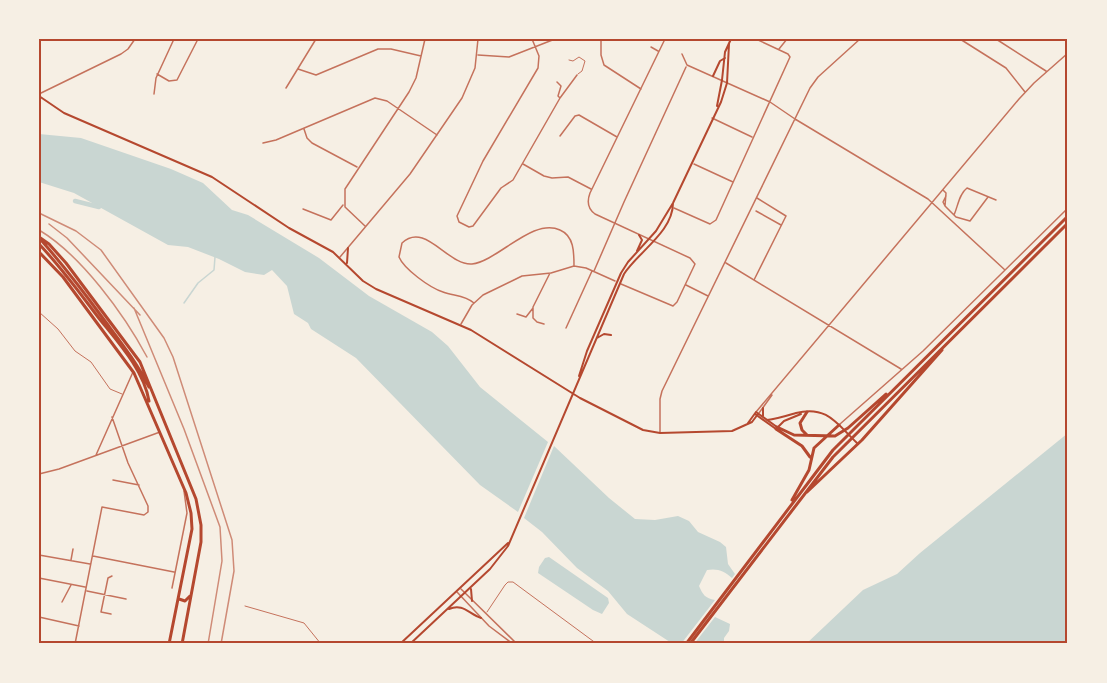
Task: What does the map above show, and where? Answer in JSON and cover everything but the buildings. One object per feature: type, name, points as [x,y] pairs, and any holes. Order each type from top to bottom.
[{"type":"main road","points":[[579,376],[587,351],[619,283],[627,269],[654,242],[721,102],[727,83],[726,47],[731,39]]},
{"type":"main road","points":[[713,76],[720,61],[726,58]]},
{"type":"main road","points":[[717,108],[726,58]]},
{"type":"main road","points":[[39,95],[64,113],[201,172],[289,228],[340,257],[363,280],[376,289],[460,324],[580,398],[643,430],[660,433],[732,431],[758,420],[767,421],[805,412],[824,413],[856,443]]},
{"type":"main road","points":[[688,644],[833,450],[1068,216]]},
{"type":"main road","points":[[789,509],[833,457],[1068,223]]},
{"type":"main road","points":[[635,253],[663,225]]},
{"type":"main road","points":[[410,644],[493,566],[506,550],[597,338],[624,267],[642,242],[639,235]]},
{"type":"main road","points":[[39,237],[136,362],[154,396]]},
{"type":"main road","points":[[39,237],[49,244],[66,263],[135,355],[147,376],[196,499],[201,542],[182,644]]},
{"type":"main road","points":[[39,244],[86,298],[134,367],[148,395],[149,404]]},
{"type":"main road","points":[[347,264],[348,248]]},
{"type":"main road","points":[[39,252],[59,271],[133,372],[184,487],[191,513],[192,529],[169,644]]},
{"type":"main road","points":[[789,509],[854,449],[856,443],[862,440],[896,404],[957,332]]},
{"type":"main road","points":[[597,338],[604,334],[611,335]]},
{"type":"main road","points":[[776,428],[790,434],[807,436],[838,435],[903,379]]},
{"type":"main road","points":[[763,408],[763,417]]},
{"type":"main road","points":[[805,412],[800,423],[807,436]]},
{"type":"main road","points":[[776,428],[788,418],[805,412]]},
{"type":"main road","points":[[746,425],[757,414]]},
{"type":"main road","points":[[757,414],[802,446],[810,459]]},
{"type":"main road","points":[[757,414],[767,421]]},
{"type":"main road","points":[[752,422],[757,414]]},
{"type":"main road","points":[[789,509],[809,470],[814,448],[840,426]]},
{"type":"main road","points":[[400,644],[510,541]]},
{"type":"main road","points":[[472,586],[470,594],[472,601]]},
{"type":"main road","points":[[178,598],[185,601],[191,595]]},
{"type":"main road","points":[[447,609],[460,607],[482,618]]},
{"type":"street","points":[[39,95],[117,56],[128,49],[135,39]]},
{"type":"street","points":[[154,94],[157,74],[174,39]]},
{"type":"street","points":[[157,74],[169,81],[177,80],[198,39]]},
{"type":"street","points":[[286,88],[316,39]]},
{"type":"street","points":[[366,227],[350,214],[344,204],[345,189],[414,85],[425,39]]},
{"type":"street","points":[[340,257],[410,174],[438,135],[470,84],[477,55],[478,39]]},
{"type":"street","points":[[532,39],[540,61],[538,68],[483,161],[457,216],[459,222],[469,227],[473,226],[502,186],[513,180],[560,98],[577,75]]},
{"type":"street","points":[[477,55],[509,57],[555,39]]},
{"type":"street","points":[[601,39],[601,55],[604,65],[641,89]]},
{"type":"street","points":[[460,324],[474,303],[488,293],[522,276],[551,273],[574,266],[593,271],[671,307],[676,305],[694,266],[694,261],[595,214],[588,200],[664,40],[661,39]]},
{"type":"street","points":[[671,207],[712,224],[734,182],[790,57],[756,39]]},
{"type":"street","points":[[779,50],[787,39]]},
{"type":"street","points":[[660,433],[662,391],[795,119],[815,80],[860,39]]},
{"type":"street","points":[[960,39],[1006,68],[1025,92]]},
{"type":"street","points":[[1065,39],[1068,42]]},
{"type":"street","points":[[999,40],[1046,71]]},
{"type":"street","points":[[651,47],[659,51]]},
{"type":"street","points":[[298,69],[316,75],[382,49],[421,56]]},
{"type":"street","points":[[757,414],[1025,92],[1068,53]]},
{"type":"street","points":[[682,54],[687,66],[770,102],[932,202],[1005,270]]},
{"type":"street","points":[[566,328],[687,66]]},
{"type":"street","points":[[557,82],[561,86],[558,96],[560,98]]},
{"type":"street","points":[[263,143],[276,140],[375,98],[381,98],[438,135]]},
{"type":"street","points":[[1019,99],[1023,102]]},
{"type":"street","points":[[560,136],[579,115],[618,137]]},
{"type":"street","points":[[712,118],[753,137]]},
{"type":"street","points":[[303,129],[312,143],[358,168]]},
{"type":"street","points":[[992,131],[995,134]]},
{"type":"street","points":[[429,147],[432,150]]},
{"type":"street","points":[[691,163],[734,182]]},
{"type":"street","points":[[523,164],[544,176],[568,177],[592,189]]},
{"type":"street","points":[[954,215],[960,203],[961,194],[966,188],[980,191],[996,200]]},
{"type":"street","points":[[942,189],[946,196],[945,206],[954,215],[970,221],[989,196]]},
{"type":"street","points":[[754,280],[785,217],[784,213],[756,197]]},
{"type":"street","points":[[303,209],[331,220],[344,204]]},
{"type":"street","points":[[840,426],[902,370],[1068,208]]},
{"type":"street","points":[[756,211],[782,225]]},
{"type":"street","points":[[474,303],[466,298],[438,290],[405,267],[399,257],[402,243],[410,238],[421,238],[458,261],[473,263],[529,234],[551,227],[563,232],[571,241],[574,266]]},
{"type":"street","points":[[1040,228],[1044,232]]},
{"type":"street","points":[[725,262],[902,370]]},
{"type":"street","points":[[517,314],[526,317],[551,273]]},
{"type":"street","points":[[686,285],[708,296]]},
{"type":"street","points":[[533,307],[533,318],[544,324]]},
{"type":"street","points":[[96,456],[133,372]]},
{"type":"street","points":[[757,414],[774,392]]},
{"type":"street","points":[[75,644],[102,507],[146,514],[148,506],[112,417]]},
{"type":"street","points":[[39,474],[123,447],[160,432]]},
{"type":"street","points":[[113,480],[139,486]]},
{"type":"street","points":[[172,588],[188,513],[184,487]]},
{"type":"street","points":[[71,561],[73,549]]},
{"type":"street","points":[[39,555],[91,565]]},
{"type":"street","points":[[93,556],[175,572]]},
{"type":"street","points":[[111,614],[101,612],[108,578],[112,576]]},
{"type":"street","points":[[39,578],[86,587]]},
{"type":"street","points":[[62,602],[71,584]]},
{"type":"street","points":[[460,589],[517,644]]},
{"type":"street","points":[[86,591],[126,599]]},
{"type":"street","points":[[457,592],[482,618],[513,644]]},
{"type":"street","points":[[39,617],[79,626]]},
{"type":"lane","points":[[569,60],[573,61],[579,57],[585,62],[582,71],[577,75]]},
{"type":"lane","points":[[39,312],[58,328],[75,351],[92,362],[110,389],[122,394]]},
{"type":"lane","points":[[482,618],[505,585],[513,582],[597,644]]},
{"type":"lane","points":[[245,606],[304,623],[321,644]]},
{"type":"shaded area","points":[[39,134],[81,138],[171,169],[203,183],[232,210],[248,215],[319,258],[369,296],[432,332],[448,346],[480,387],[548,442],[518,512],[480,485],[356,358],[311,329],[308,323],[294,314],[287,286],[272,270],[264,275],[245,272],[188,247],[168,245],[74,193],[39,182]]},
{"type":"shaded area","points":[[1068,433],[1068,644],[806,644],[863,590],[897,574]]},
{"type":"shaded area","points":[[554,446],[609,498],[635,519],[655,520],[678,516],[689,521],[698,532],[726,547],[728,564],[735,574],[732,578],[721,571],[707,570],[699,586],[705,596],[715,600],[681,644],[673,644],[627,614],[608,591],[577,568],[542,532],[524,518]]},
{"type":"shaded area","points":[[549,557],[608,598],[609,603],[602,614],[538,573],[545,558]]},
{"type":"shaded area","points":[[715,617],[730,624],[724,644],[694,644]]},
{"type":"waterway","points":[[75,201],[99,207]]},
{"type":"waterway","points":[[184,303],[198,283],[214,270],[215,257]]},
{"type":"railway","points":[[39,213],[76,231],[101,250],[164,338],[173,357],[232,540],[234,571],[221,644]]},
{"type":"railway","points":[[49,224],[67,238],[140,315]]},
{"type":"railway","points":[[39,230],[55,241],[86,270],[114,305],[147,357]]},
{"type":"railway","points":[[134,308],[184,429],[220,527],[222,561],[208,644]]}]
